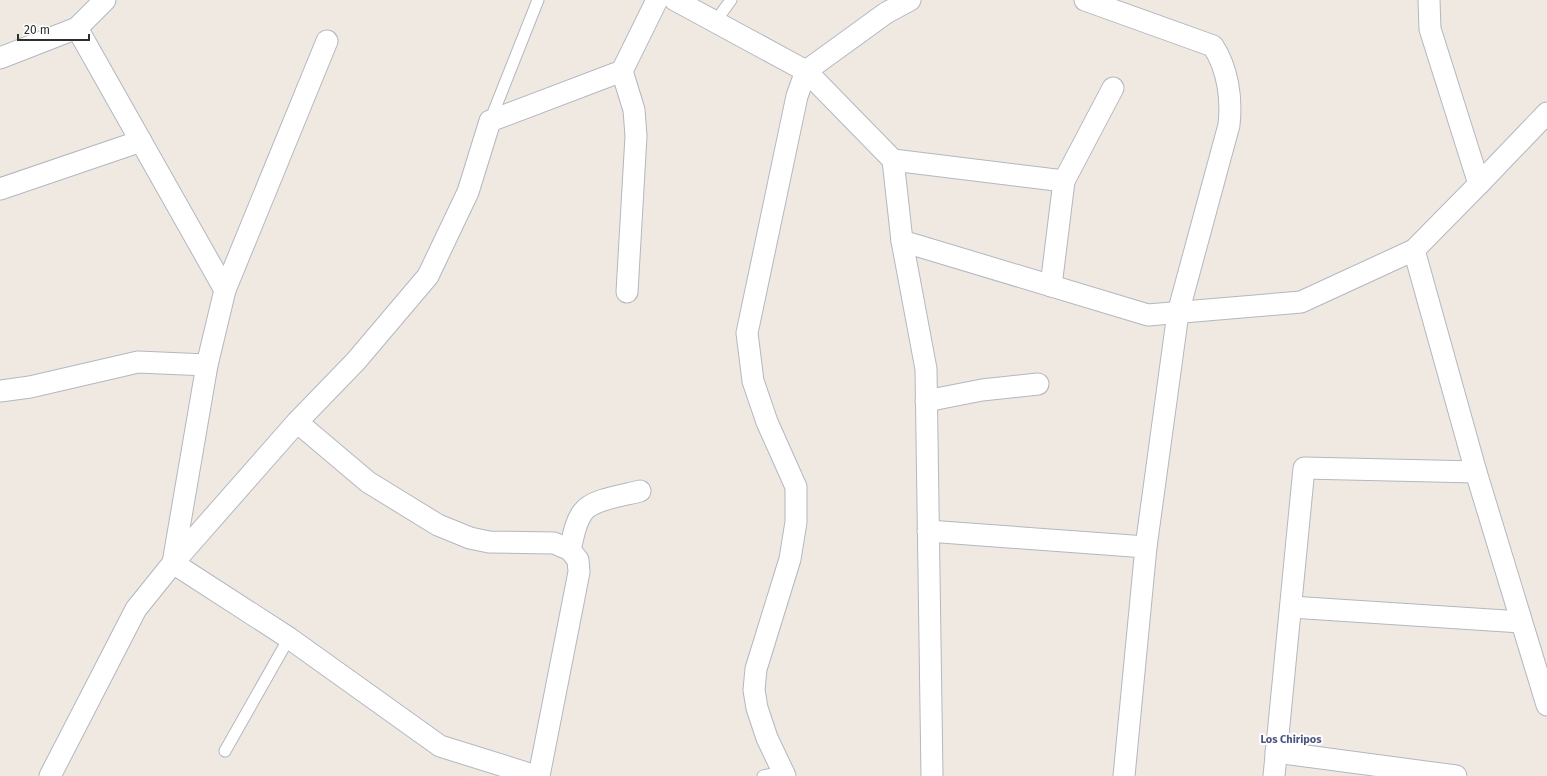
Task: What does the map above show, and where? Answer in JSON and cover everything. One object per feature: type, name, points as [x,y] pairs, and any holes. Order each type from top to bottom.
[{"type":"street","points":[[0,58],[77,28],[105,0]]},
{"type":"street","points":[[50,776],[136,609],[173,563],[298,422],[356,361],[428,276],[468,192],[490,121],[622,71],[657,0]]},
{"type":"street","points":[[675,0],[806,71],[893,160],[902,241],[926,369],[932,776]]},
{"type":"street","points":[[784,774],[767,738],[757,708],[754,690],[756,669],[790,559],[796,522],[796,488],[767,422],[753,381],[747,333],[797,96],[806,71],[886,13],[910,0]]},
{"type":"street","points":[[1085,0],[1212,46],[1222,60],[1232,106],[1229,125],[1178,313],[1146,547],[1124,776]]},
{"type":"street","points":[[1429,0],[1430,29],[1479,184]]},
{"type":"street","points":[[77,28],[225,290]]},
{"type":"street","points":[[173,563],[207,365],[225,290],[327,41]]},
{"type":"street","points":[[622,71],[634,110],[636,136],[628,292]]},
{"type":"street","points":[[1051,286],[1064,180],[1113,88]]},
{"type":"street","points":[[902,241],[1148,315],[1301,302],[1414,250],[1547,113]]},
{"type":"street","points":[[0,189],[141,141]]},
{"type":"street","points":[[893,160],[1064,180]]},
{"type":"street","points":[[1414,250],[1476,472],[1547,705]]},
{"type":"street","points":[[0,391],[30,387],[138,362],[207,365]]},
{"type":"street","points":[[926,401],[982,390],[1038,384]]},
{"type":"street","points":[[173,563],[289,638],[440,746],[537,776],[579,572],[578,560],[570,550],[554,543],[489,542],[470,538],[438,525],[368,482],[298,422]]},
{"type":"street","points":[[1274,776],[1304,468],[1476,472]]},
{"type":"street","points":[[570,550],[577,523],[583,511],[597,502],[640,491]]},
{"type":"street","points":[[928,531],[1146,547]]},
{"type":"street","points":[[1291,608],[1521,622]]},
{"type":"street","points":[[1276,752],[1456,776]]},
{"type":"lane","points":[[490,121],[538,0]]},
{"type":"lane","points":[[716,22],[731,0]]},
{"type":"lane","points":[[225,751],[289,638]]},
{"type":"lane","points":[[763,776],[784,774]]},
{"type":"district","name":"Los Chiripos","points":[[1291,739]]}]
